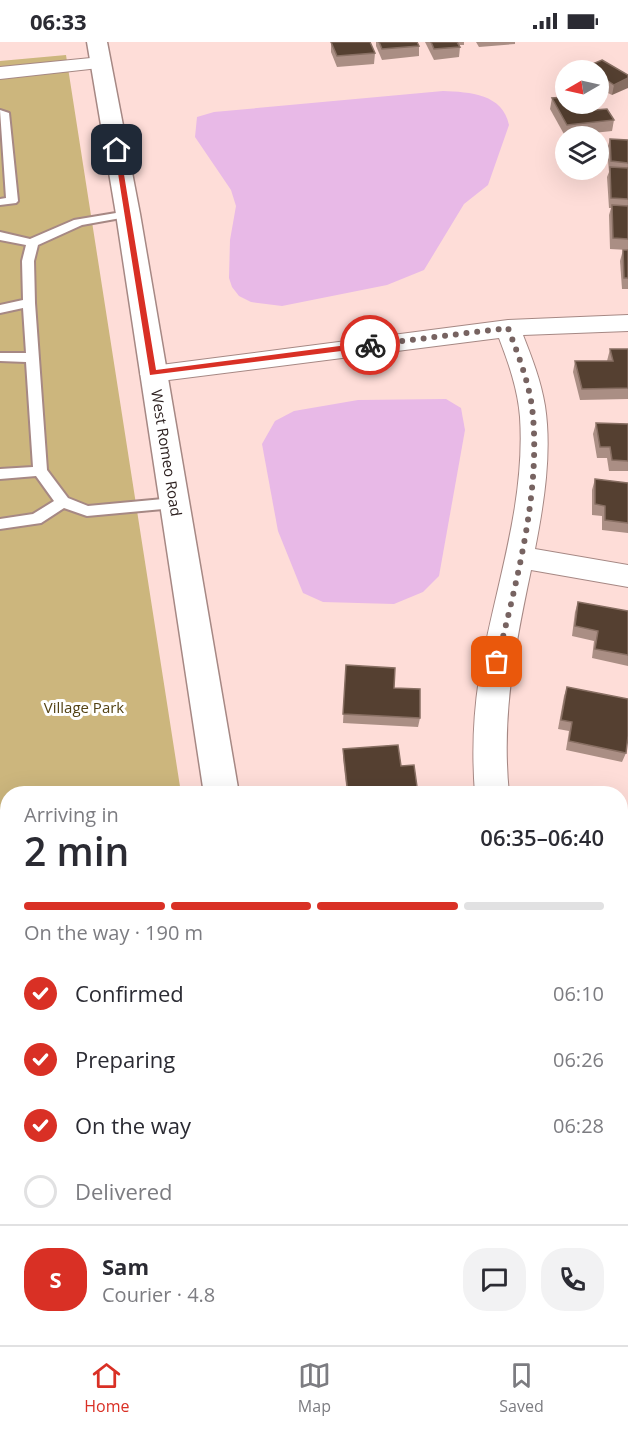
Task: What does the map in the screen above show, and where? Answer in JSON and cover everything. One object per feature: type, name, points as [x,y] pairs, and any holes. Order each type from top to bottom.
[{"type":"main road","name":"West Romeo Road","points":[[99,53],[128,214],[221,786]]},
{"type":"street","points":[[0,73],[99,53]]},
{"type":"street","points":[[153,374],[508,328],[628,323]]},
{"type":"street","points":[[491,786],[488,734],[493,682],[521,557],[532,470],[532,408],[527,382],[508,328]]},
{"type":"street","points":[[521,557],[628,576]]},
{"type":"lane","points":[[0,114],[4,113],[12,201],[0,202]]},
{"type":"lane","points":[[0,236],[32,243],[55,230],[83,220],[128,214]]},
{"type":"lane","points":[[32,243],[28,261],[29,303],[40,471],[63,502],[87,511],[174,503]]},
{"type":"lane","points":[[0,309],[29,303]]},
{"type":"lane","points":[[0,357],[13,359],[32,357]]},
{"type":"lane","points":[[0,474],[40,471]]},
{"type":"lane","points":[[0,524],[36,519],[63,502]]},
{"type":"green space","name":"Village Park","points":[[66,55],[180,786],[0,786],[0,61]]},
{"type":"shaded area","points":[[443,91],[474,94],[493,101],[506,115],[509,125],[488,185],[464,204],[424,270],[387,285],[282,306],[251,302],[239,296],[229,278],[230,240],[236,206],[231,190],[195,137],[197,117],[214,112]]},
{"type":"shaded area","points":[[446,399],[461,408],[465,430],[439,576],[423,592],[394,604],[323,602],[303,593],[278,531],[262,444],[275,421],[294,411],[358,400]]},
{"type":"building","points":[[331,42],[370,42],[375,53],[337,56]]},
{"type":"building","points":[[379,42],[417,42],[419,46],[382,49]]},
{"type":"building","points":[[431,42],[457,42],[460,47],[434,49]]},
{"type":"building","points":[[609,64],[628,75],[628,78],[614,85],[609,82]]},
{"type":"building","points":[[609,112],[614,120],[567,125],[561,114],[609,114]]},
{"type":"building","points":[[610,139],[628,140],[628,163],[611,161]]},
{"type":"building","points":[[610,167],[628,168],[628,199],[611,198]]},
{"type":"building","points":[[612,205],[628,206],[628,239],[613,238]]},
{"type":"building","points":[[623,250],[628,250],[628,278],[624,278]]},
{"type":"building","points":[[610,349],[628,349],[628,388],[582,389],[575,361],[613,361]]},
{"type":"building","points":[[596,423],[628,424],[628,461],[612,460],[610,447],[600,447]]},
{"type":"building","points":[[595,479],[628,483],[628,523],[605,520],[605,506],[595,504]]},
{"type":"building","points":[[578,602],[628,611],[628,655],[595,649],[598,631],[575,626]]},
{"type":"building","points":[[346,665],[395,668],[394,688],[420,689],[420,718],[343,714]]},
{"type":"building","points":[[567,687],[628,699],[626,753],[569,741],[572,722],[561,720]]},
{"type":"building","points":[[398,745],[401,766],[414,765],[417,786],[347,786],[343,749]]},
{"type":"way so far","points":[[370,345],[508,328],[527,382],[532,408],[533,447],[531,487],[521,557],[497,662]]},
{"type":"route","points":[[117,150],[153,374],[370,345]]}]
